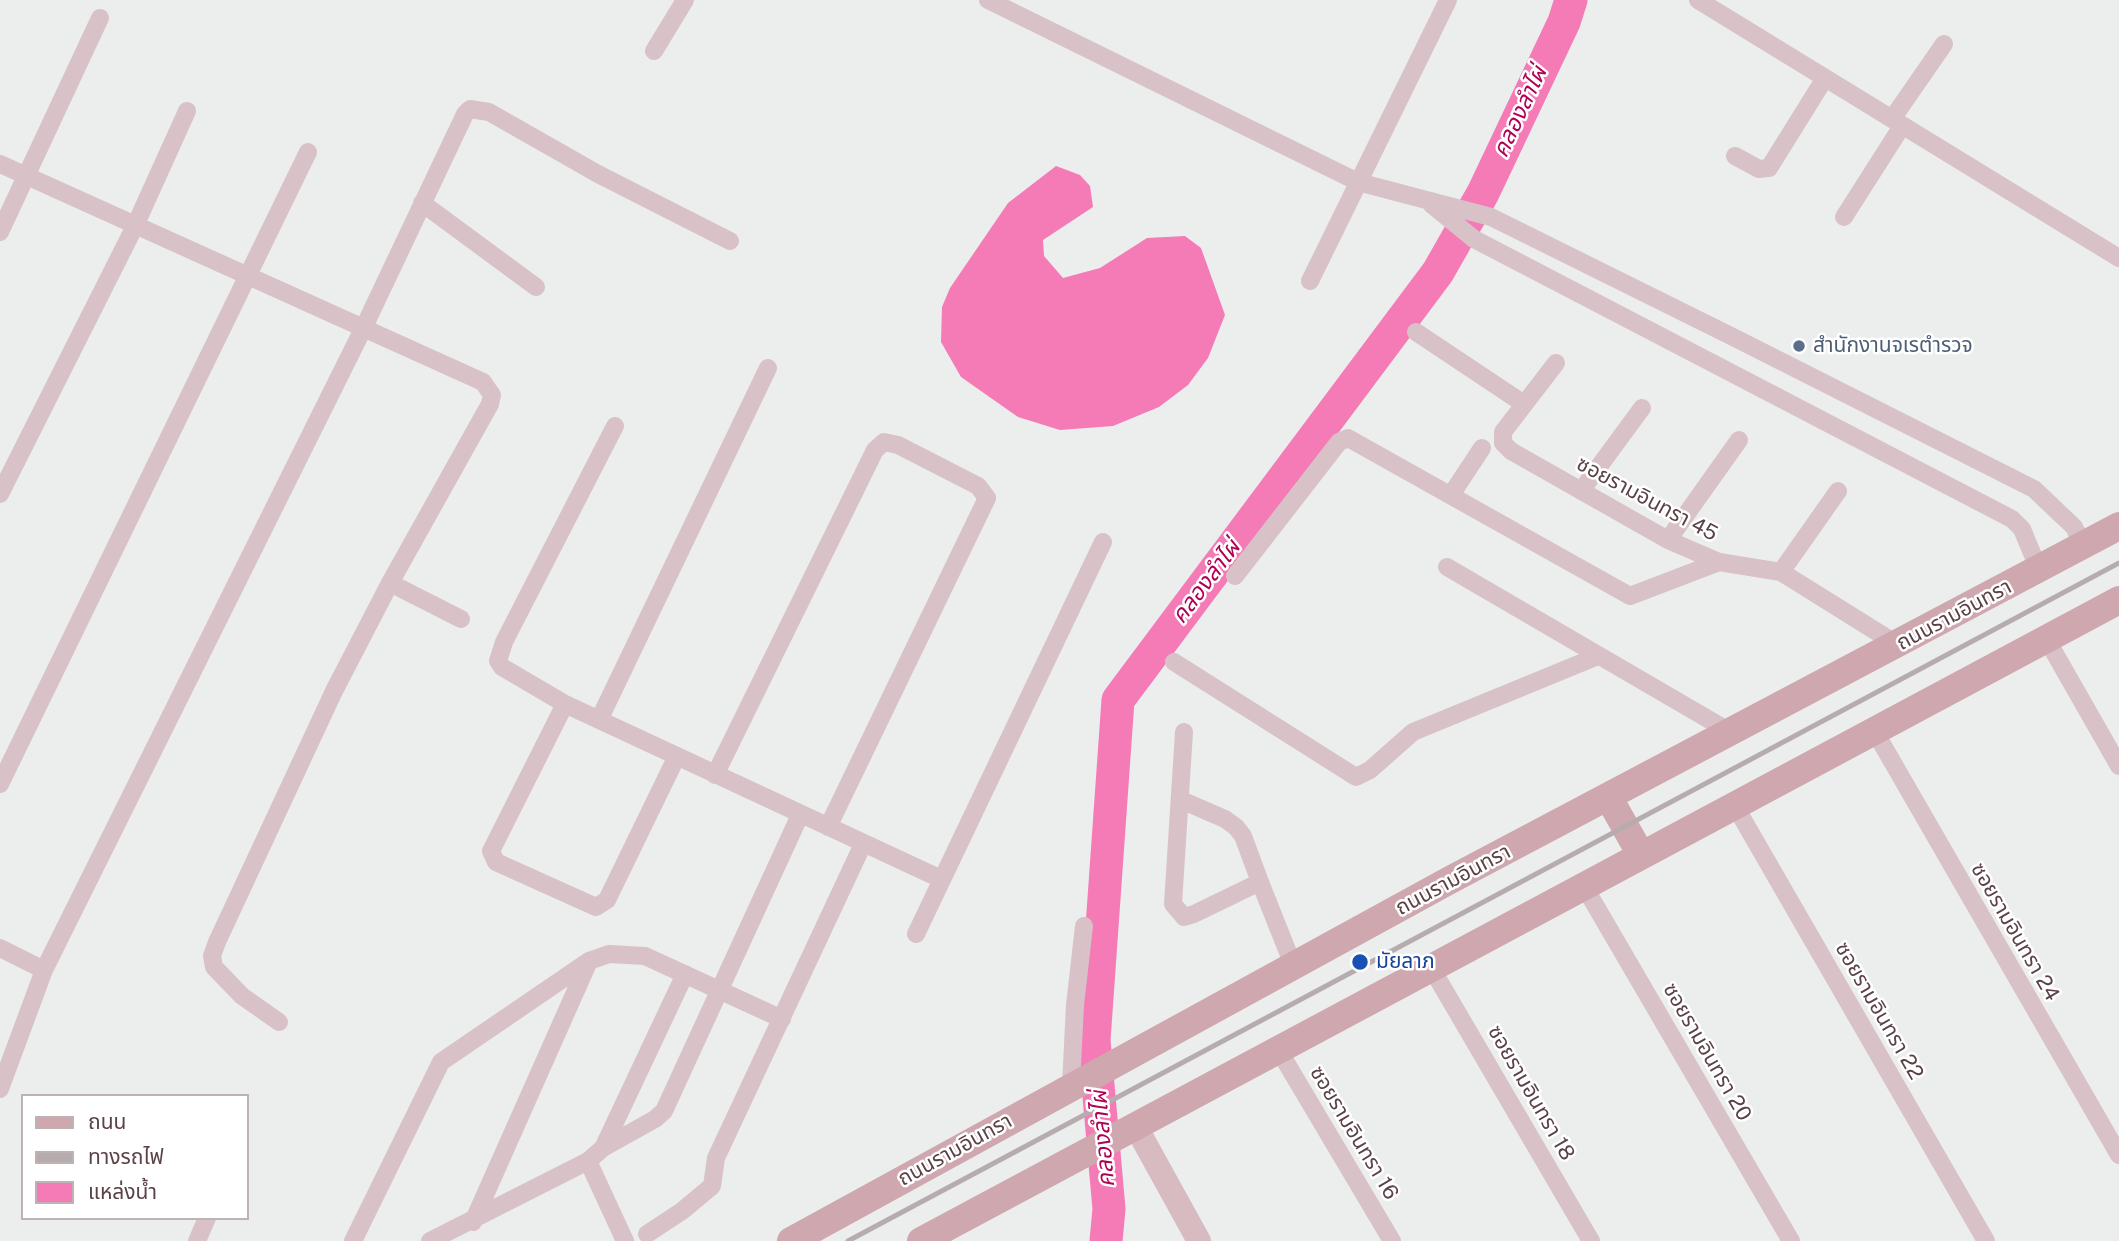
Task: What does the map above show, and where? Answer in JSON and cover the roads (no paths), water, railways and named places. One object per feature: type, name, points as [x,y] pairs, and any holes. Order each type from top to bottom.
[{"type":"main road","name":"ถนนรามอินทรา","points":[[791,1241],[834,1231],[1087,1077],[2119,526]]},
{"type":"main road","points":[[921,1241],[2119,600]]},
{"type":"main road","points":[[1609,798],[1641,855]]},
{"type":"street","points":[[654,51],[685,0]]},
{"type":"street","points":[[988,0],[1357,182],[1491,216],[2034,489],[2074,527],[2083,545]]},
{"type":"street","points":[[1310,281],[1448,0]]},
{"type":"street","points":[[1704,1],[2119,257]]},
{"type":"street","points":[[0,232],[100,18]]},
{"type":"street","points":[[1844,217],[1944,44]]},
{"type":"street","points":[[1735,156],[1759,169],[1769,168],[1825,78]]},
{"type":"street","points":[[0,1089],[44,970],[364,327],[465,114],[470,109],[478,109],[730,241]]},
{"type":"street","points":[[0,494],[135,226],[187,111]]},
{"type":"street","points":[[0,784],[308,152]]},
{"type":"street","points":[[0,164],[483,382],[492,395],[490,404],[390,583],[334,691],[212,956],[214,967],[224,979],[279,1021]]},
{"type":"street","points":[[1424,199],[1474,239],[2012,519],[2022,529],[2039,570]]},
{"type":"street","points":[[422,203],[536,287]]},
{"type":"street","points":[[1416,332],[1524,404]]},
{"type":"street","name":"ซอยรามอินทรา 45","points":[[1556,363],[1503,432],[1503,443],[1511,451],[1668,540],[1719,562],[1782,572],[1898,645]]},
{"type":"street","points":[[599,720],[768,368]]},
{"type":"street","points":[[1581,491],[1642,408]]},
{"type":"street","points":[[615,426],[500,652],[502,667],[565,704],[941,879]]},
{"type":"street","points":[[1235,576],[1339,442],[1348,438],[1630,596],[1719,562]]},
{"type":"street","points":[[1668,540],[1739,440]]},
{"type":"street","points":[[715,775],[875,450],[884,442],[898,444],[978,486],[987,498],[828,827]]},
{"type":"street","points":[[1451,495],[1482,448]]},
{"type":"street","points":[[1782,572],[1838,491]]},
{"type":"street","points":[[916,934],[1103,542]]},
{"type":"street","points":[[1447,566],[1732,733]]},
{"type":"street","points":[[390,583],[461,619]]},
{"type":"street","points":[[2046,638],[2119,766]]},
{"type":"street","points":[[1174,662],[1356,777],[1370,770],[1413,732],[1598,656]]},
{"type":"street","points":[[565,704],[491,851],[496,862],[596,908],[607,900],[677,756]]},
{"type":"street","name":"ซอยรามอินทรา 24","points":[[1874,730],[2119,1155]]},
{"type":"street","points":[[1184,732],[1173,904],[1177,912],[1184,917],[1194,914],[1259,881]]},
{"type":"street","points":[[1181,800],[1225,819],[1243,836],[1293,965]]},
{"type":"street","name":"ซอยรามอินทรา 22","points":[[1734,804],[1986,1241]]},
{"type":"street","points":[[430,1241],[473,1222],[588,1161],[603,1148],[664,1111],[800,815]]},
{"type":"street","points":[[647,1234],[672,1219],[712,1186],[716,1158],[863,844]]},
{"type":"street","name":"ซอยรามอินทรา 20","points":[[1584,886],[1791,1241]]},
{"type":"street","points":[[1084,926],[1075,1005],[1087,1077]]},
{"type":"street","points":[[0,948],[44,970]]},
{"type":"street","points":[[353,1241],[441,1062],[589,961],[609,954],[645,956],[782,1019]]},
{"type":"street","points":[[473,1222],[589,961]]},
{"type":"street","name":"ซอยรามอินทรา 18","points":[[1432,969],[1591,1241]]},
{"type":"street","points":[[603,1148],[685,974]]},
{"type":"street","name":"ซอยรามอินทรา 16","points":[[1278,1049],[1392,1241]]},
{"type":"street","points":[[1125,1133],[1199,1241]]},
{"type":"street","points":[[588,1161],[625,1241]]},
{"type":"street","points":[[197,1241],[206,1220]]},
{"type":"water","points":[[1056,166],[1080,175],[1090,186],[1093,207],[1043,240],[1044,256],[1063,278],[1100,268],[1147,238],[1185,236],[1201,248],[1225,315],[1208,358],[1188,385],[1159,407],[1113,426],[1060,430],[1018,417],[961,377],[941,342],[942,307],[950,288],[1008,203]]},
{"type":"waterway","name":"คลองลำไผ่","points":[[1106,1241],[1109,1209],[1094,1040],[1118,700],[1438,272],[1483,193],[1564,22],[1571,0]]},
{"type":"railway","points":[[848,1241],[2119,563]]},
{"type":"place","name":"สำนักงานจเรตำรวจ","points":[[1799,346]]},
{"type":"place","name":"มัยลาภ","points":[[1360,962]]}]
